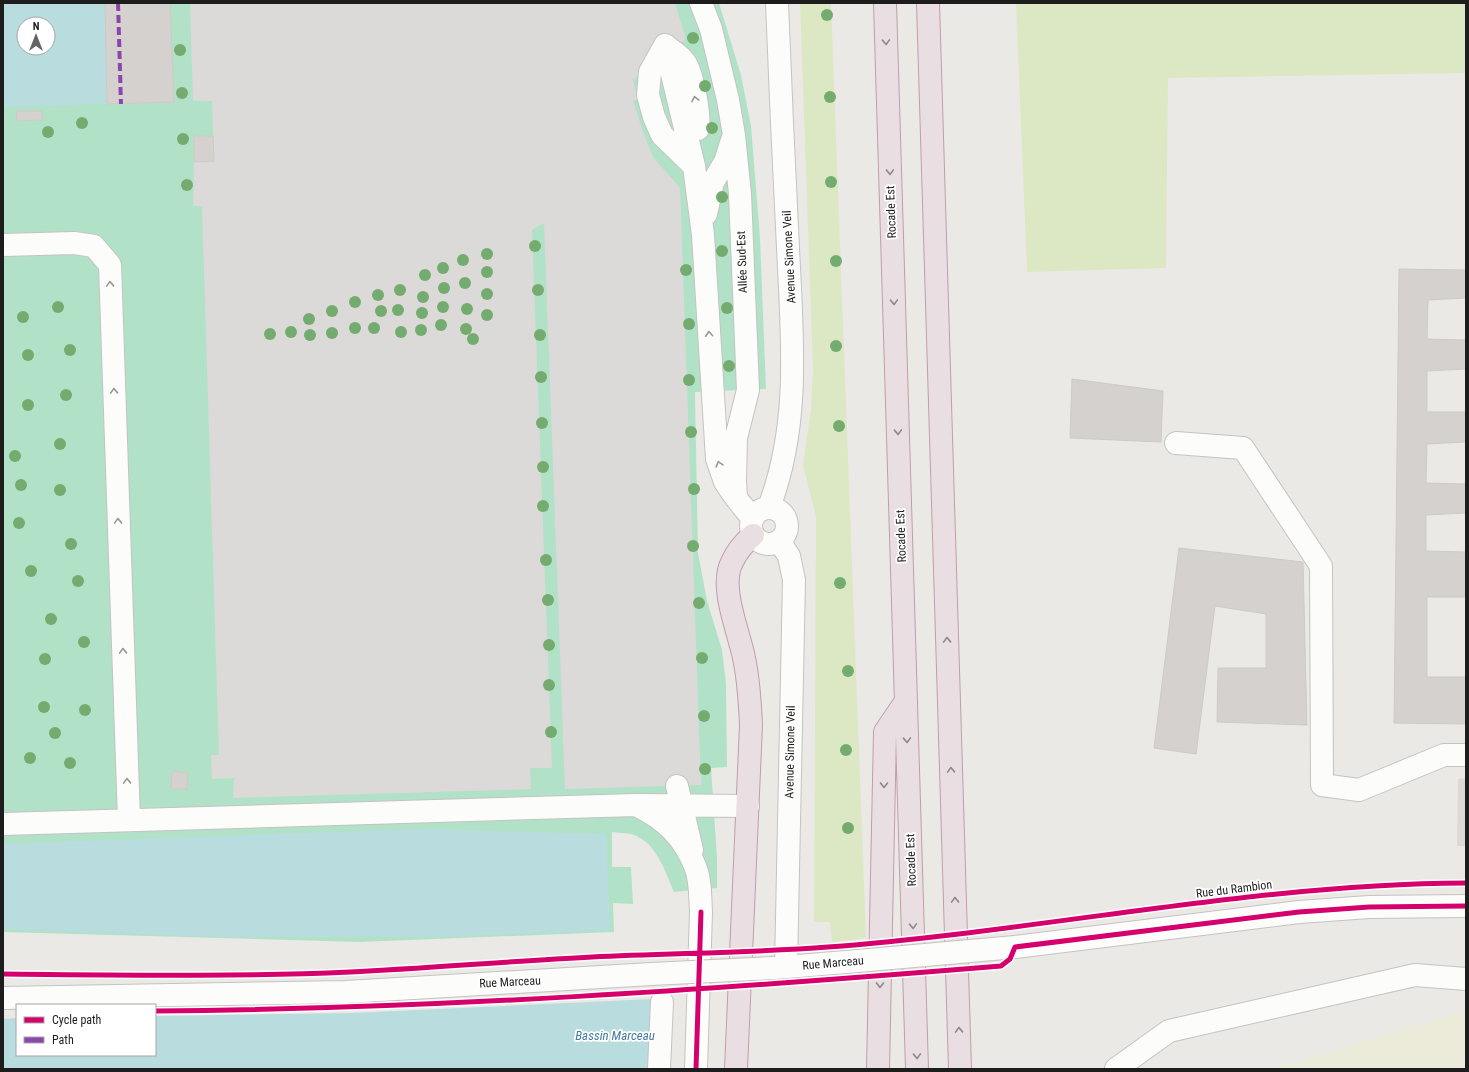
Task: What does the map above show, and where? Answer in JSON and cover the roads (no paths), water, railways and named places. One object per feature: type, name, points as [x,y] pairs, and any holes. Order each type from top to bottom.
[{"type":"highway","name":"Rocade Est","points":[[885,3],[917,1069]]},
{"type":"highway","points":[[928,3],[960,1069]]},
{"type":"highway","points":[[736,1069],[739,1031],[751,725],[749,681],[730,605],[728,583],[731,563],[758,520]]},
{"type":"highway","points":[[878,1069],[885,732],[906,701]]},
{"type":"highway","points":[[739,1031],[751,1069]]},
{"type":"street","name":"Allée Sud-Est","points":[[701,3],[712,36],[728,100],[734,135],[740,194],[748,390],[736,438],[736,498]]},
{"type":"street","name":"Avenue Simone Veil","points":[[758,520],[776,490],[785,451],[793,396],[792,320],[777,3]]},
{"type":"street","points":[[694,166],[670,124],[665,111],[660,79],[665,44],[684,61],[689,70],[699,125],[694,166],[703,236],[717,459],[725,482],[748,515],[758,520],[780,512],[786,521],[786,532],[779,541],[768,545],[756,540],[758,520]]},
{"type":"street","points":[[703,236],[713,182],[725,162],[734,135]]},
{"type":"street","points":[[3,245],[74,243],[94,246],[110,265],[129,820]]},
{"type":"street","points":[[1176,443],[1243,448],[1321,566],[1322,785],[1359,790],[1444,755],[1466,755]]},
{"type":"street","name":"Avenue Simone Veil","points":[[779,541],[789,556],[794,580],[780,967]]},
{"type":"street","points":[[3,824],[636,805],[679,795],[748,806]]},
{"type":"street","points":[[679,795],[696,867],[701,912],[696,1069]]},
{"type":"street","points":[[636,805],[657,815],[671,828],[685,846],[696,867]]},
{"type":"street","name":"Rue Marceau","points":[[3,998],[346,992],[780,967],[1015,947],[1299,912],[1369,907],[1466,906]]},
{"type":"street","points":[[1116,1069],[1170,1031],[1415,975],[1466,979]]},
{"type":"street","points":[[659,1069],[662,1002]]},
{"type":"water","points":[[3,3],[105,3],[107,104],[3,107]]},
{"type":"water","points":[[415,829],[606,834],[610,930],[431,937],[224,937],[3,929],[3,844]]},
{"type":"water","name":"Bassin Marceau","points":[[652,999],[648,1069],[3,1069],[3,1019],[16,1018],[16,1056],[156,1056],[156,1016],[352,1013]]}]
